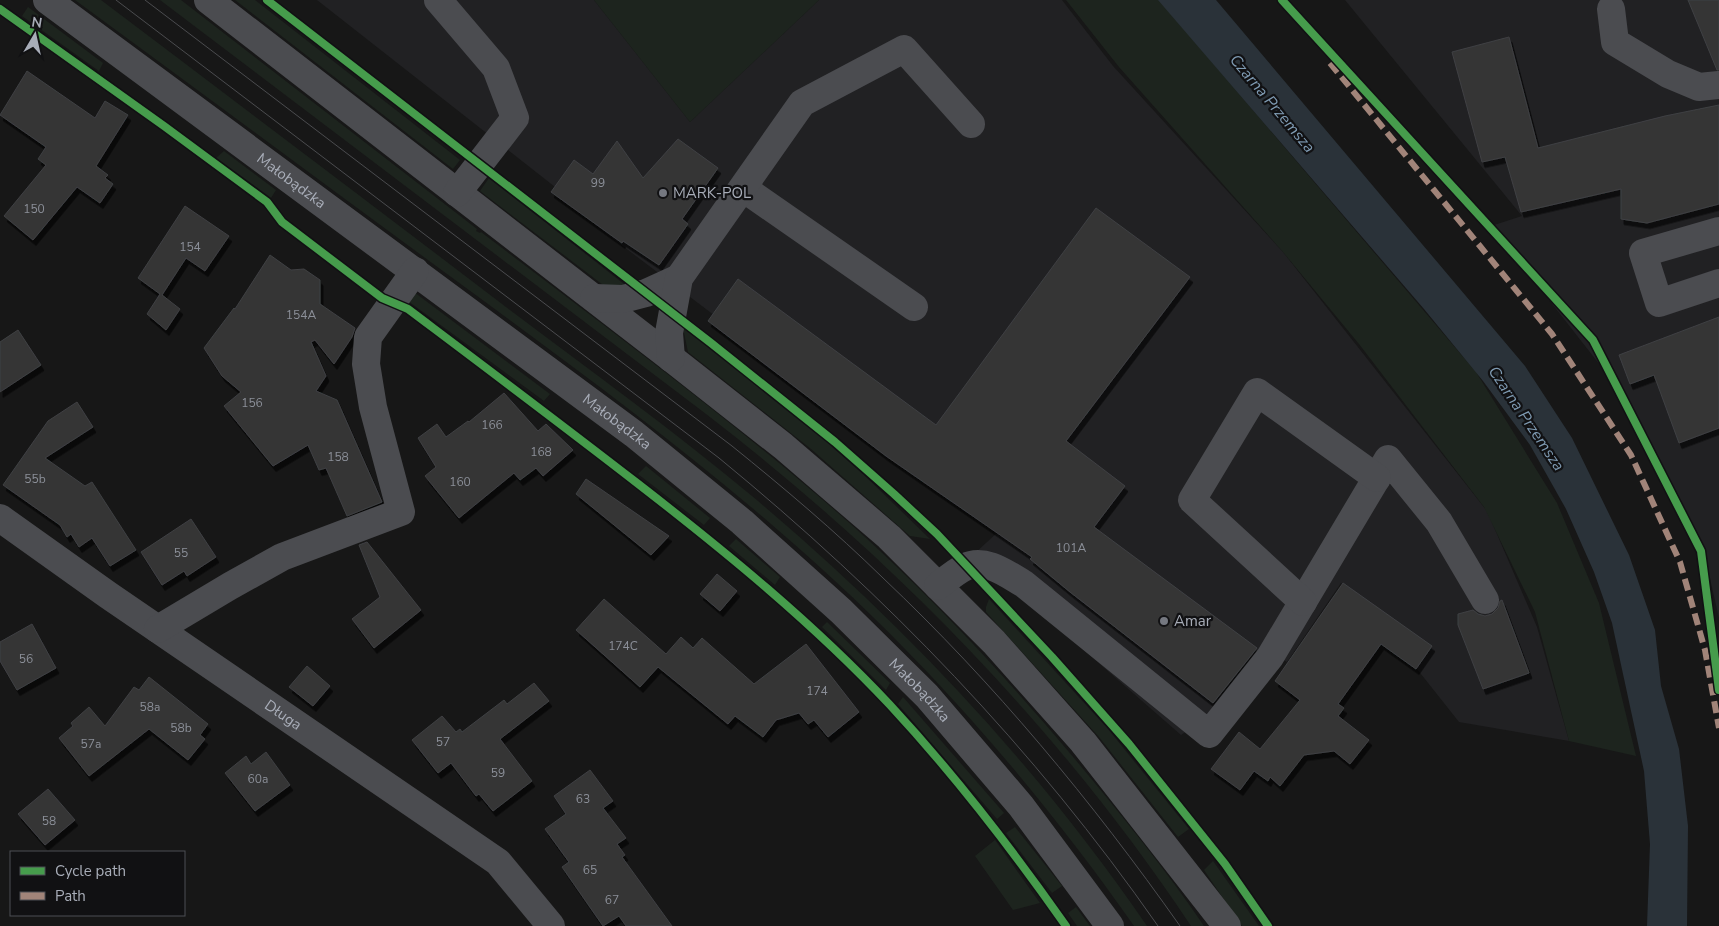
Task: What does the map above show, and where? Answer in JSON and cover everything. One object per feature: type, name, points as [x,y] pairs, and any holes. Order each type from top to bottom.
[{"type":"street","name":"Małobądzka","points":[[47,0],[634,434],[742,522],[841,611],[927,696],[1021,806],[1110,926]]},
{"type":"street","points":[[208,0],[672,358],[798,459],[889,537],[994,642],[1083,742],[1227,926]]},
{"type":"street","points":[[438,0],[496,68],[515,118],[457,192]]},
{"type":"street","points":[[1611,9],[1616,42],[1668,74],[1699,86],[1719,85]]},
{"type":"street","points":[[672,358],[669,333],[679,278],[802,103],[904,49],[971,124]]},
{"type":"street","points":[[743,188],[914,308]]},
{"type":"street","points":[[1719,230],[1643,253],[1659,304],[1719,283]]},
{"type":"street","points":[[158,628],[282,557],[401,512],[372,407],[366,364],[368,337],[415,272]]},
{"type":"street","points":[[594,298],[623,299],[646,293],[679,278]]},
{"type":"street","points":[[1303,602],[1192,500],[1196,492],[1257,392],[1377,478]]},
{"type":"street","points":[[938,586],[966,566],[982,565],[998,568],[1024,584],[1209,734],[1270,657],[1388,460],[1439,522],[1485,600]]},
{"type":"street","name":"Długa","points":[[0,518],[498,862],[551,926]]},
{"type":"shaded area","points":[[75,0],[101,0],[661,424],[752,496],[861,593],[964,698],[1060,808],[1105,866],[1147,926],[1134,926],[1053,817],[965,712],[903,647],[796,546],[740,498],[624,406]]},
{"type":"shaded area","points":[[160,0],[181,0],[477,229],[476,231],[481,232],[670,376],[763,450],[854,527],[940,610],[1022,698],[1124,819],[1173,882],[1204,926],[1191,926],[1140,853],[1086,783],[1029,715],[970,650],[907,587],[842,527],[775,469],[706,414]]},
{"type":"shaded area","points":[[235,0],[255,0],[460,160],[453,169]]},
{"type":"shaded area","points":[[317,0],[594,0],[690,122],[819,0],[1062,0],[1113,66],[1283,252],[1487,511],[1537,627],[1569,741],[1459,722],[1417,669],[1430,647],[1341,583],[1287,662],[1264,649],[1219,710],[1181,735],[974,554],[999,531],[603,231],[606,227]]},
{"type":"shaded area","points":[[594,0],[819,0],[690,122]]},
{"type":"shaded area","points":[[1066,0],[1159,0],[1476,372],[1557,503],[1599,603],[1636,756],[1569,741],[1535,612],[1484,507],[1359,344],[1283,252],[1119,67]]},
{"type":"shaded area","points":[[1345,0],[1719,0],[1719,618],[1703,548],[1618,388],[1491,226],[1522,216]]},
{"type":"shaded area","points":[[28,7],[103,63],[99,71],[22,16]]},
{"type":"shaded area","points":[[224,151],[276,190],[271,198],[216,158]]},
{"type":"shaded area","points":[[489,178],[629,288],[607,288],[480,191]]},
{"type":"shaded area","points":[[414,292],[550,394],[544,401],[408,301]]},
{"type":"shaded area","points":[[683,328],[811,428],[863,474],[930,539],[910,536],[811,449],[688,352]]},
{"type":"shaded area","points":[[646,466],[710,518],[704,525],[638,474]]},
{"type":"shaded area","points":[[736,539],[780,577],[775,585],[729,546]]},
{"type":"shaded area","points":[[989,599],[1108,729],[1189,829],[1178,837],[1099,737],[986,612]]},
{"type":"shaded area","points":[[827,622],[890,683],[886,690],[822,627]]},
{"type":"shaded area","points":[[903,697],[1004,813],[997,819],[898,704]]},
{"type":"shaded area","points":[[1015,827],[1062,886],[1052,893],[1006,833]]},
{"type":"shaded area","points":[[995,840],[1040,903],[1013,910],[975,856]]},
{"type":"shaded area","points":[[1213,861],[1259,926],[1242,926],[1204,870]]},
{"type":"shaded area","points":[[1076,907],[1090,926],[1077,926],[1068,913]]},
{"type":"water","name":"Czarna Przemsza","points":[[1158,0],[1216,0],[1525,366],[1572,438],[1629,555],[1655,630],[1661,686],[1679,749],[1688,826],[1687,926],[1647,926],[1650,844],[1644,771],[1612,623],[1594,572],[1566,509],[1530,445],[1483,381],[1424,309]]},
{"type":"building","points":[[1688,0],[1719,0],[1719,70],[1717,70]]},
{"type":"building","points":[[1509,37],[1538,148],[1665,116],[1719,105],[1719,204],[1647,223],[1621,219],[1621,189],[1521,212],[1505,157],[1482,162],[1452,52]]},
{"type":"building","points":[[27,71],[95,118],[105,101],[128,115],[96,166],[108,175],[105,178],[113,184],[100,203],[77,187],[33,240],[4,216],[46,165],[38,159],[46,147],[0,115]]},
{"type":"building","points":[[678,139],[718,168],[682,219],[688,224],[659,265],[623,241],[622,243],[551,192],[574,160],[593,174],[617,141],[643,178]]},
{"type":"building","points":[[185,206],[229,236],[205,271],[186,258],[162,295],[180,309],[166,330],[147,314],[160,294],[138,278]]},
{"type":"building","points":[[1096,208],[1190,277],[1066,441],[1125,486],[1094,527],[1257,648],[1213,703],[1070,592],[1030,559],[1032,557],[886,456],[708,321],[738,279],[936,425]]},
{"type":"building","points":[[270,255],[291,270],[304,269],[320,280],[320,304],[355,328],[352,337],[334,364],[315,340],[311,342],[326,376],[316,391],[337,400],[382,502],[347,516],[326,468],[319,470],[308,445],[273,466],[224,406],[241,392],[222,376],[204,348],[235,309]]},
{"type":"building","points":[[1719,317],[1719,428],[1679,443],[1654,375],[1630,384],[1619,355]]},
{"type":"building","points":[[18,330],[41,365],[0,392],[0,342]]},
{"type":"building","points":[[504,393],[538,431],[546,424],[573,450],[543,476],[536,468],[520,480],[514,473],[459,518],[425,476],[436,467],[418,438],[437,424],[446,437],[469,422]]},
{"type":"building","points":[[77,402],[93,427],[45,458],[85,486],[92,482],[136,550],[110,566],[92,538],[79,547],[71,534],[67,537],[60,525],[3,485],[48,421]]},
{"type":"building","points":[[586,479],[669,536],[651,555],[576,494]]},
{"type":"building","points":[[191,519],[216,557],[187,576],[184,571],[162,585],[141,552]]},
{"type":"building","points":[[367,542],[421,610],[374,648],[352,619],[380,597],[359,545]]},
{"type":"building","points":[[717,574],[737,591],[720,611],[700,594]]},
{"type":"building","points":[[1343,583],[1432,646],[1416,669],[1381,644],[1338,704],[1344,708],[1338,716],[1369,740],[1350,764],[1334,751],[1304,755],[1280,786],[1270,777],[1268,781],[1254,771],[1240,790],[1211,769],[1239,732],[1260,749],[1300,700],[1275,681]]},
{"type":"building","points":[[604,599],[666,654],[681,637],[693,648],[702,638],[754,684],[806,644],[859,712],[828,737],[814,720],[808,724],[799,713],[776,720],[763,737],[735,716],[728,724],[658,667],[640,687],[576,630]]},
{"type":"building","points":[[1502,600],[1529,673],[1483,689],[1458,625],[1458,614],[1473,610],[1485,616],[1492,614]]},
{"type":"building","points":[[32,624],[56,668],[17,690],[0,661],[0,642]]},
{"type":"building","points":[[307,666],[330,686],[313,706],[289,687]]},
{"type":"building","points":[[149,677],[208,724],[200,735],[205,739],[188,760],[149,729],[89,776],[59,738],[73,726],[71,723],[89,707],[105,726],[134,687],[139,690]]},
{"type":"building","points":[[534,683],[549,701],[500,739],[532,781],[493,811],[479,794],[476,796],[451,763],[438,773],[412,740],[442,716],[456,732],[460,729],[462,732],[504,700],[507,704]]},
{"type":"building","points":[[266,752],[290,785],[255,811],[225,773],[246,756],[251,764]]},
{"type":"building","points":[[590,770],[613,801],[603,808],[626,838],[617,844],[625,855],[622,857],[672,926],[626,926],[619,916],[603,926],[562,867],[569,862],[545,829],[566,814],[554,796]]},
{"type":"building","points":[[48,789],[75,820],[45,845],[18,814]]},
{"type":"tram line","points":[[116,0],[719,458],[781,510],[899,619],[1009,736],[1061,797],[1158,926]]},
{"type":"tram line","points":[[145,0],[732,446],[828,527],[924,618],[1003,701],[1077,789],[1147,879],[1180,926]]},
{"type":"marked path","points":[[1330,63],[1552,334],[1631,455],[1680,562],[1705,650],[1719,728]]},
{"type":"cycle path","points":[[267,0],[711,343],[835,442],[894,494],[937,534],[1052,657],[1129,744],[1225,864],[1268,926]]},
{"type":"cycle path","points":[[1282,0],[1593,340],[1701,551],[1719,690]]},
{"type":"cycle path","points":[[0,9],[267,202],[282,222],[382,298],[408,309],[580,439],[768,589],[861,675],[914,731],[982,813],[1066,926]]},
{"type":"place","name":"MARK-POL","points":[[663,193]]},
{"type":"place","name":"Amar","points":[[1164,621]]}]
